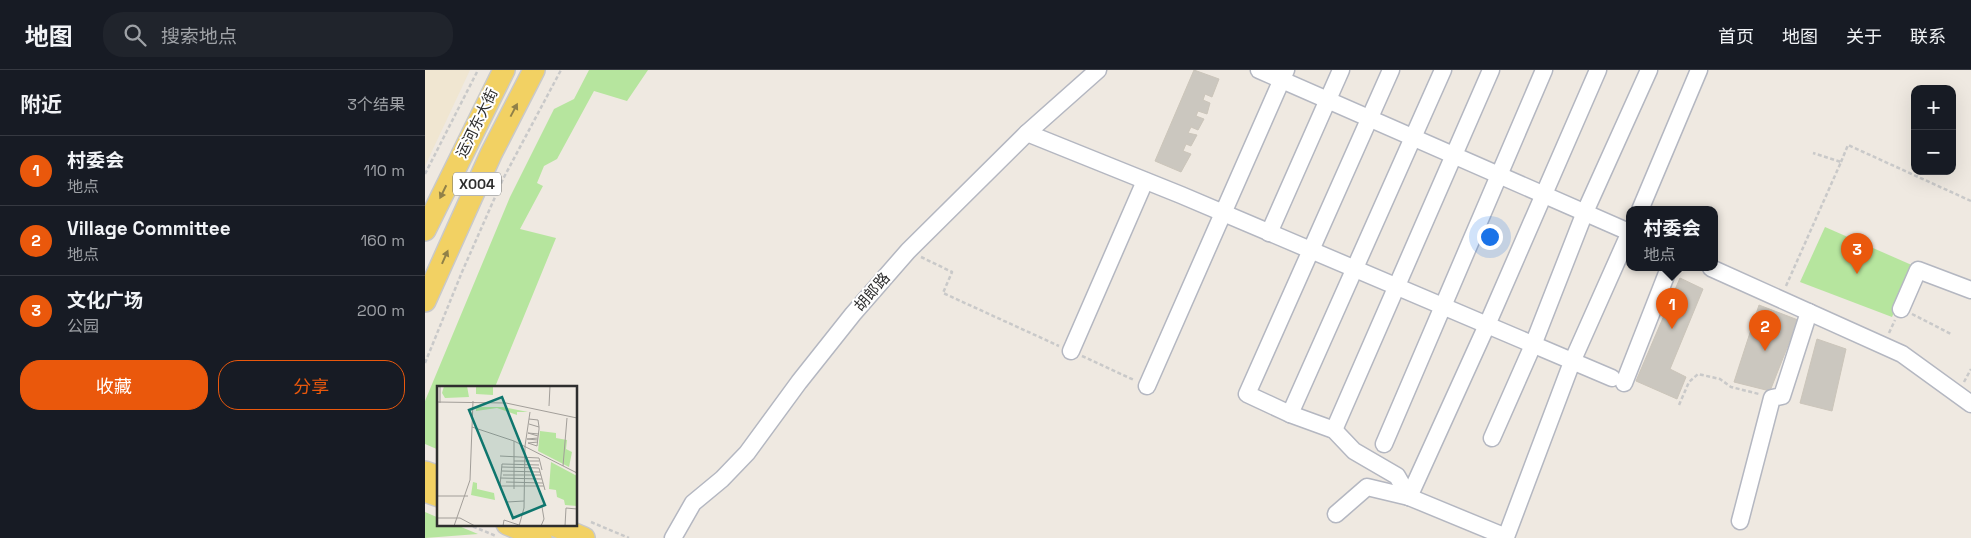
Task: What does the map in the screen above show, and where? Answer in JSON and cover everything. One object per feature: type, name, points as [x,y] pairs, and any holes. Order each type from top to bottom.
[{"type":"main road","name":"运河东大街","points":[[425,230],[504,70]]},
{"type":"main road","name":"运河东大街","points":[[425,301],[491,154],[535,70]]},
{"type":"main road","points":[[425,472],[437,476]]},
{"type":"main road","points":[[425,491],[437,495]]},
{"type":"main road","points":[[512,526],[541,538]]},
{"type":"main road","points":[[565,526],[586,529]]},
{"type":"street","name":"胡郎路","points":[[673,538],[693,503],[722,479],[747,453],[805,374],[908,251],[1027,133],[1098,70]]},
{"type":"street","points":[[1259,70],[1283,75],[1328,100],[1545,194],[1626,232]]},
{"type":"street","points":[[1269,233],[1341,70]]},
{"type":"street","points":[[1391,70],[1247,394],[1290,414],[1334,430],[1354,451],[1397,476],[1409,496]]},
{"type":"street","points":[[1290,414],[1443,70]]},
{"type":"street","points":[[1334,430],[1491,70]]},
{"type":"street","points":[[1384,444],[1544,70]]},
{"type":"street","points":[[1409,496],[1487,325],[1598,70]]},
{"type":"street","points":[[1492,438],[1533,345],[1585,212],[1649,70]]},
{"type":"street","points":[[1642,206],[1699,70]]},
{"type":"street","points":[[1147,386],[1283,75]]},
{"type":"street","points":[[1027,133],[1223,213],[1618,381],[1668,271]]},
{"type":"street","points":[[1071,351],[1145,181]]},
{"type":"street","points":[[1336,514],[1367,487],[1409,496],[1506,537],[1572,362],[1626,240]]},
{"type":"street","points":[[1901,308],[1918,270],[1971,290]]},
{"type":"street","points":[[1718,271],[1902,354],[1971,404]]},
{"type":"street","points":[[1740,521],[1773,398],[1782,396],[1809,312]]},
{"type":"path","name":"运河东大街","points":[[425,174],[477,70]]},
{"type":"path","points":[[425,363],[503,179],[561,70]]},
{"type":"path","points":[[1780,299],[1848,145],[1971,201]]},
{"type":"path","points":[[1813,154],[1841,162]]},
{"type":"path","points":[[908,251],[952,272],[943,293],[1147,386]]},
{"type":"path","points":[[1883,345],[1901,308],[1951,334]]},
{"type":"path","points":[[1679,405],[1689,382],[1698,374],[1720,378],[1731,387],[1773,398]]},
{"type":"path","points":[[472,526],[501,538]]},
{"type":"path","points":[[586,529],[629,538]]},
{"type":"shaded area","points":[[425,70],[470,70],[425,166]]},
{"type":"green space","points":[[589,70],[648,70],[627,101],[594,91],[557,159],[544,166],[537,183],[543,186],[520,229],[556,238],[495,386],[437,386],[437,449],[425,444],[425,401],[510,197],[554,109],[574,99]]},
{"type":"green space","points":[[1825,227],[1914,266],[1892,317],[1800,282]]},
{"type":"green space","points":[[425,512],[437,517],[437,526],[459,526],[478,534],[425,538]]},
{"type":"building","points":[[1194,70],[1219,79],[1212,97],[1205,94],[1203,100],[1210,103],[1207,114],[1198,111],[1196,116],[1204,119],[1198,130],[1191,127],[1188,133],[1197,135],[1191,146],[1186,144],[1183,151],[1191,154],[1181,172],[1155,161]]},
{"type":"building","points":[[1680,278],[1703,289],[1670,369],[1686,377],[1677,399],[1636,381]]},
{"type":"building","points":[[1759,305],[1798,320],[1770,391],[1734,382]]},
{"type":"building","points":[[1817,339],[1846,349],[1832,411],[1800,403]]},
{"type":"place","name":"文化广场","points":[[1857,274]]},
{"type":"place","name":"村委会","points":[[1672,329]]},
{"type":"place","name":"Village Committee","points":[[1765,351]]}]
